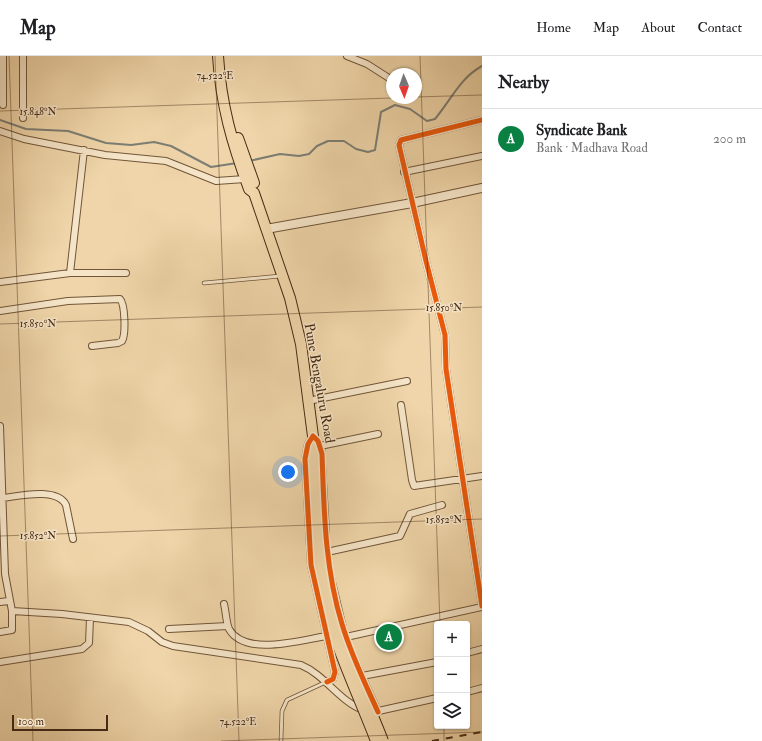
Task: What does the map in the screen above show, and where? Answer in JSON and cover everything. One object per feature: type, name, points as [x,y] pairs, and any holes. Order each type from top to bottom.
[{"type":"main road","name":"Pune Bengaluru Road","points":[[218,56],[223,105],[245,169],[249,189],[254,193],[290,298],[301,344],[308,401],[317,449],[324,567],[331,605],[349,656],[383,741]]},
{"type":"main road","points":[[223,56],[227,101],[240,154]]},
{"type":"main road","points":[[245,169],[255,186],[254,193]]},
{"type":"main road","points":[[316,442],[311,449],[314,550],[322,594],[336,644],[376,741]]},
{"type":"street","points":[[3,56],[3,105]]},
{"type":"street","points":[[23,56],[23,118]]},
{"type":"street","points":[[347,56],[367,64],[386,76]]},
{"type":"street","points":[[346,637],[482,606],[464,479],[446,369],[445,335],[404,172],[399,145],[401,140],[482,120]]},
{"type":"street","points":[[0,131],[52,145],[117,157],[166,161],[216,181],[246,180]]},
{"type":"street","points":[[70,273],[84,150]]},
{"type":"street","points":[[404,172],[482,156]]},
{"type":"street","points":[[266,229],[412,203],[482,188]]},
{"type":"street","points":[[0,282],[70,273],[126,273]]},
{"type":"street","points":[[0,311],[68,301],[120,299],[123,303],[125,333],[122,341],[118,343],[92,346]]},
{"type":"street","points":[[308,401],[407,381]]},
{"type":"street","points":[[401,405],[413,484],[417,487],[482,476]]},
{"type":"street","points":[[0,426],[1,482],[3,498],[3,575],[12,611],[12,630],[0,632]]},
{"type":"street","points":[[327,682],[333,679],[336,672],[326,636],[310,565],[305,459],[308,444],[378,434]]},
{"type":"street","points":[[316,442],[327,552],[332,586],[346,637],[378,712]]},
{"type":"street","points":[[3,498],[41,494],[52,494],[58,497],[64,501],[66,505],[73,538]]},
{"type":"street","points":[[327,552],[400,536],[410,514],[442,504]]},
{"type":"street","points":[[0,602],[9,601]]},
{"type":"street","points":[[224,604],[228,626],[240,640],[254,645],[282,643],[326,636]]},
{"type":"street","points":[[12,611],[129,622],[138,625],[162,642],[173,646],[301,665],[313,670],[360,709],[369,712],[378,712],[434,699]]},
{"type":"street","points":[[0,662],[82,649],[89,643],[90,618]]},
{"type":"street","points":[[170,630],[228,626]]},
{"type":"street","points":[[470,653],[482,649]]},
{"type":"street","points":[[362,676],[434,663]]},
{"type":"street","points":[[470,691],[482,688]]},
{"type":"lane","points":[[204,283],[282,276]]},
{"type":"lane","points":[[281,740],[282,712],[287,700],[327,682]]},
{"type":"waterway","points":[[249,161],[280,154],[299,156],[309,154],[317,146],[328,141],[344,141],[356,149],[368,152],[375,150],[381,112],[395,105],[410,109],[427,121],[435,119],[462,83],[474,71],[482,66]]},
{"type":"waterway","points":[[0,120],[26,129],[68,131],[106,143],[131,145],[154,142],[171,146],[211,167],[237,163]]},
{"type":"railway","points":[[432,741],[482,732]]},
{"type":"cycle path","points":[[482,120],[401,140],[399,145],[445,335],[446,369],[482,606]]},
{"type":"cycle path","points":[[327,682],[333,679],[335,672],[311,565],[305,459],[308,444],[313,436],[318,441],[322,454],[326,540],[336,603],[358,669],[378,712]]},
{"type":"place","name":"Syndicate Bank","points":[[389,637]]}]
